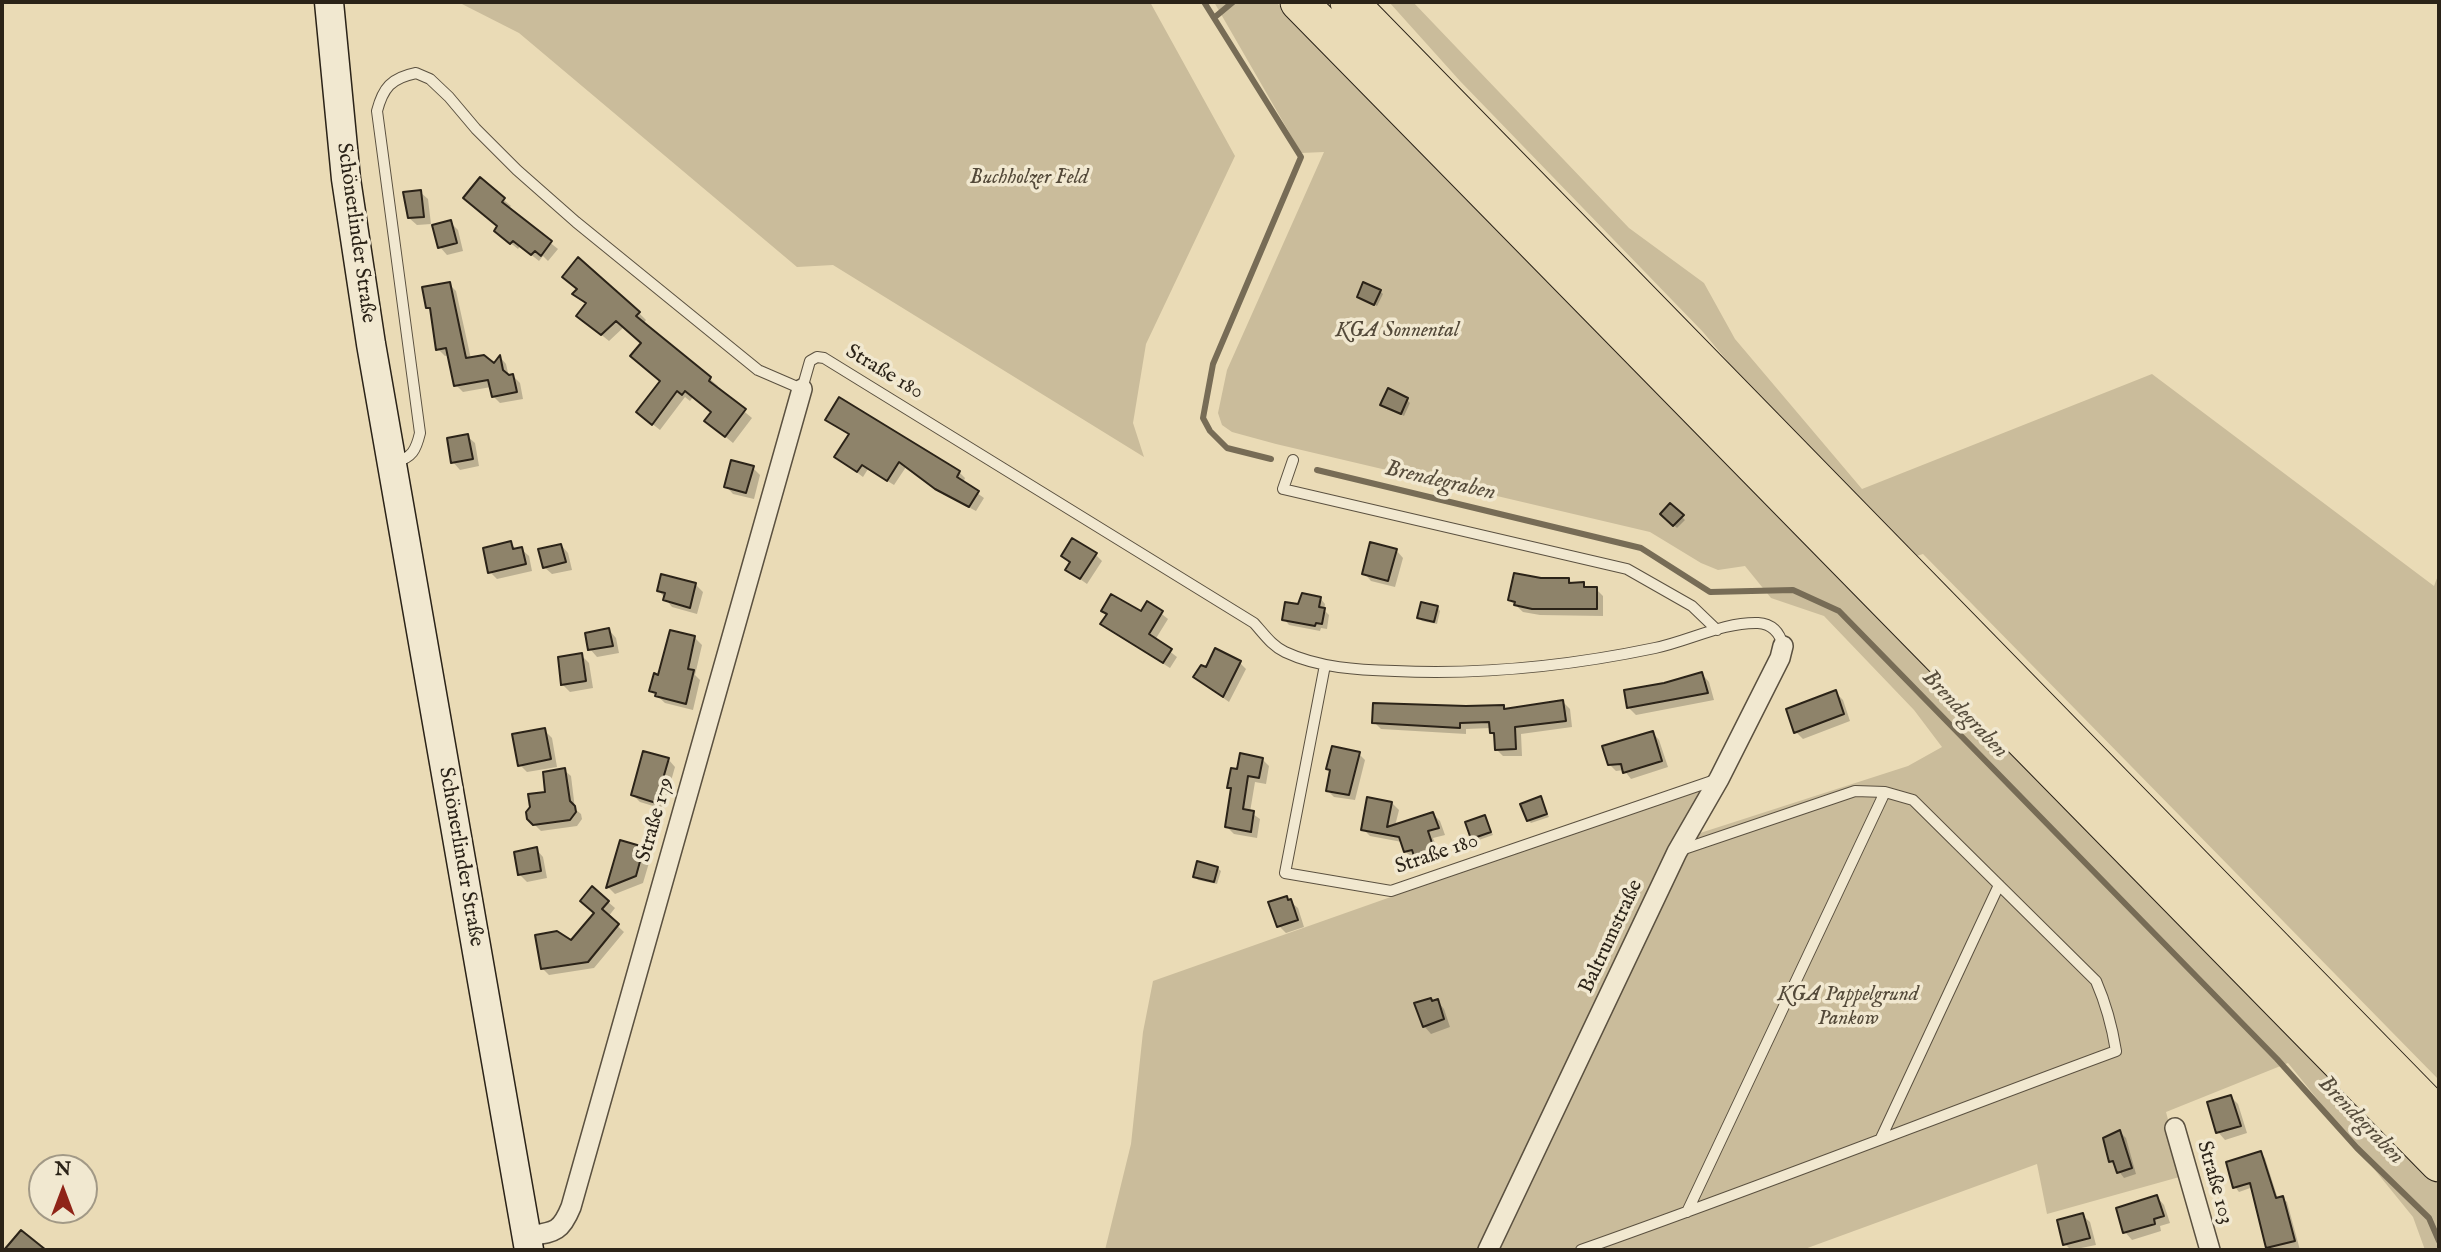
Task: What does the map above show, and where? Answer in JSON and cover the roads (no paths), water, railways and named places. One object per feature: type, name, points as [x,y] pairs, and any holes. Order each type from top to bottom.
[{"type":"highway","points":[[1299,2],[2439,1163]]},
{"type":"highway","points":[[1349,2],[2439,1116]]},
{"type":"highway","points":[[1379,2],[1705,368]]},
{"type":"main road","name":"Schönerlinder Straße","points":[[329,2],[346,179],[391,463],[528,1243]]},
{"type":"street","name":"Straße 179","points":[[528,1243],[556,1231],[565,1223],[571,1207],[802,389]]},
{"type":"street","name":"Baltrumstraße","points":[[1488,1250],[1678,852],[1780,658],[1783,646]]},
{"type":"street","name":"Straße 103","points":[[2175,1128],[2210,1250]]},
{"type":"lane","name":"Schönerlinder Straße","points":[[391,463],[405,459],[416,450],[420,433],[377,111],[381,93],[393,82],[416,73],[430,79],[517,170],[576,222],[758,370],[802,389]]},
{"type":"lane","name":"Straße 180","points":[[802,389],[810,361],[817,357],[824,358],[1254,623],[1270,642],[1282,651],[1305,660],[1374,670],[1446,673],[1510,671],[1585,662],[1646,650],[1747,623],[1762,623],[1773,628],[1781,636],[1783,646]]},
{"type":"lane","points":[[1293,460],[1283,489],[1627,569],[1692,606],[1717,630]]},
{"type":"lane","name":"Straße 180","points":[[1325,665],[1285,873],[1391,891],[1718,779]]},
{"type":"lane","points":[[1581,1250],[2116,1051],[2112,1025],[2096,981],[1913,800],[1885,792],[1856,792],[1678,852]]},
{"type":"lane","points":[[1687,1212],[1885,792]]},
{"type":"lane","points":[[1881,1138],[1999,885]]},
{"type":"waterway","name":"Brendegraben","points":[[1204,2],[1301,157],[1213,364],[1203,418],[1210,431],[1227,448],[1271,459]]},
{"type":"waterway","points":[[1215,17],[1233,2]]},
{"type":"waterway","name":"Brendegraben","points":[[1317,470],[1641,548],[1710,592],[1793,590],[1839,611],[2277,1059],[2357,1148],[2429,1218],[2439,1241]]},
{"type":"park label","name":"Buchholzer Feld","points":[[1029,179]]},
{"type":"park label","name":"KGA Sonnental","points":[[1397,332]]},
{"type":"park label","name":"KGA Pappelgrund Pankow","points":[[1848,1008]]}]
